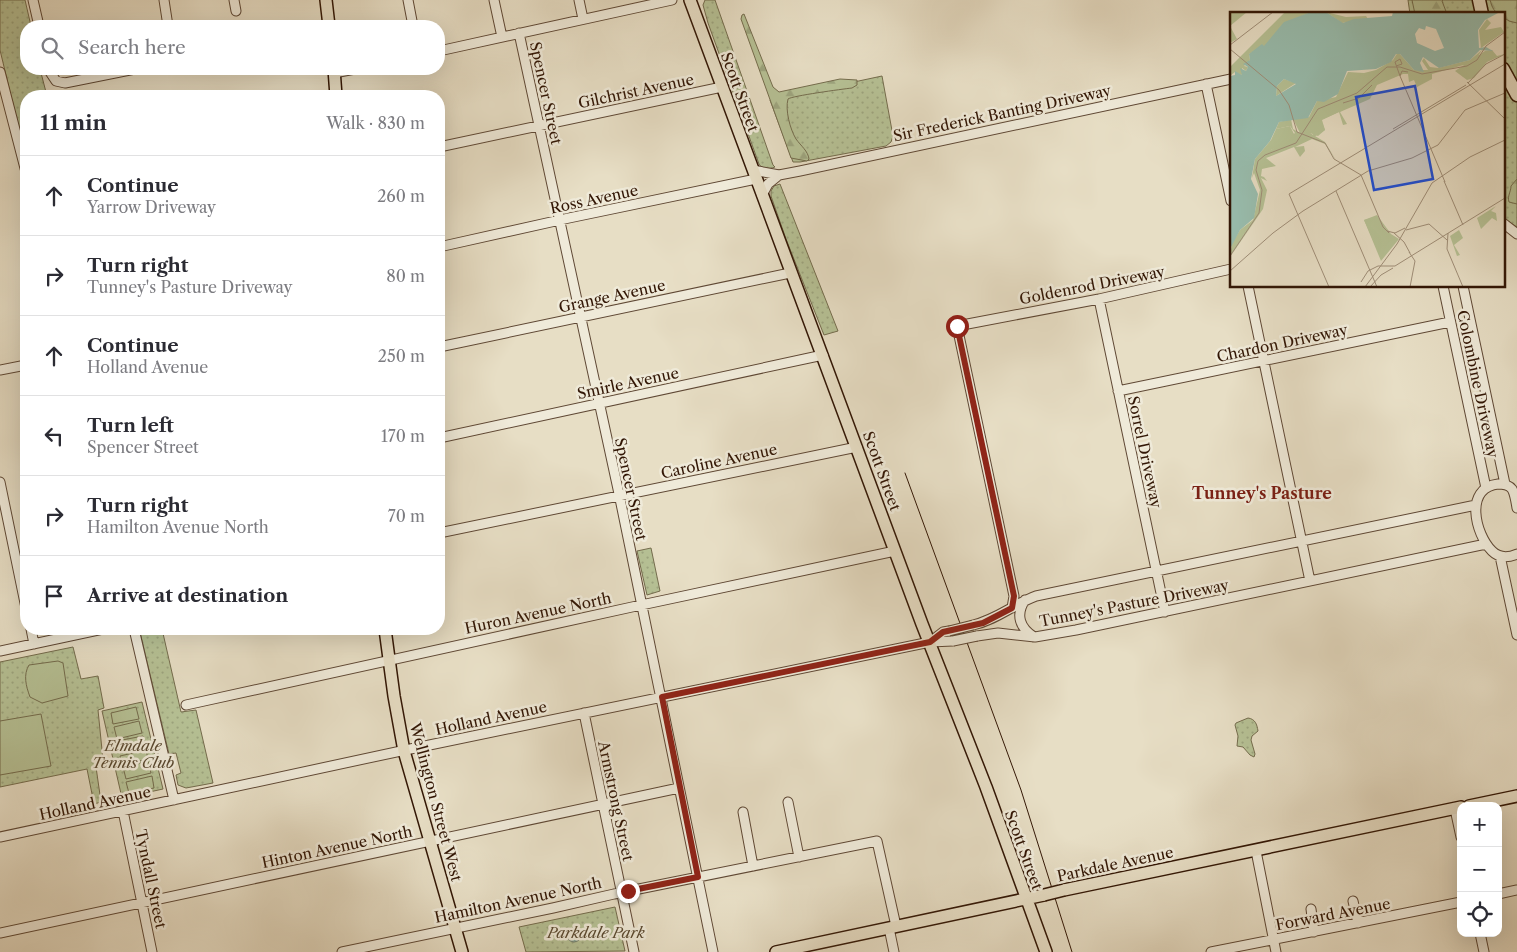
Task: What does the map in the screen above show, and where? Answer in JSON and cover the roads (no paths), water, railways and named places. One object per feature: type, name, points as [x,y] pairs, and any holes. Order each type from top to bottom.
[{"type":"highway","points":[[1504,71],[1517,95]]},
{"type":"main road","points":[[326,0],[328,20]]},
{"type":"main road","name":"Scott Street","points":[[690,0],[790,273],[823,355],[1046,952]]},
{"type":"main road","points":[[334,75],[336,90]]},
{"type":"main road","name":"Wellington Street West","points":[[386,635],[388,660],[404,751],[462,952]]},
{"type":"main road","points":[[1488,802],[1517,796]]},
{"type":"main road","name":"Parkdale Avenue","points":[[776,952],[1457,808]]},
{"type":"street","points":[[33,0],[38,20]]},
{"type":"street","points":[[164,0],[167,20]]},
{"type":"street","points":[[234,0],[236,11]]},
{"type":"street","points":[[408,0],[412,20]]},
{"type":"street","points":[[494,0],[502,37]]},
{"type":"street","points":[[579,0],[583,19]]},
{"type":"street","points":[[445,50],[672,0]]},
{"type":"street","name":"Spencer Street","points":[[520,33],[662,697],[713,952]]},
{"type":"street","points":[[0,72],[1,82],[20,150]]},
{"type":"street","points":[[52,75],[56,81],[65,83],[105,75]]},
{"type":"street","name":"Sir Frederick Banting Driveway","points":[[754,174],[778,175],[800,171],[1230,78]]},
{"type":"street","points":[[1206,84],[1230,196]]},
{"type":"street","name":"Gilchrist Avenue","points":[[445,146],[722,87]]},
{"type":"street","name":"Ross Avenue","points":[[445,246],[754,174]]},
{"type":"street","points":[[762,195],[768,184],[778,175]]},
{"type":"street","points":[[1504,224],[1517,234]]},
{"type":"street","name":"Goldenrod Driveway","points":[[1012,608],[1014,596],[957,326],[1099,298],[1230,269]]},
{"type":"street","name":"Grange Avenue","points":[[445,346],[790,273]]},
{"type":"street","points":[[1248,288],[1310,581]]},
{"type":"street","name":"Colombine Driveway","points":[[1443,288],[1486,488]]},
{"type":"street","name":"Colombine Driveway","points":[[1463,288],[1505,484],[1512,489],[1517,508]]},
{"type":"street","name":"Sorrel Driveway","points":[[1099,298],[1165,612]]},
{"type":"street","name":"Chardon Driveway","points":[[1118,392],[1450,322]]},
{"type":"street","name":"Smirle Avenue","points":[[445,437],[823,355]]},
{"type":"street","points":[[0,370],[20,366]]},
{"type":"street","name":"Caroline Avenue","points":[[445,532],[857,447]]},
{"type":"street","points":[[0,482],[20,579]]},
{"type":"street","points":[[1505,484],[1486,488],[1476,505],[1477,525],[1480,535],[1486,544],[1500,556],[1506,557],[1517,554]]},
{"type":"street","name":"Tunney's Pasture Driveway","points":[[930,642],[943,632],[995,618],[1025,600],[1036,596],[1476,505]]},
{"type":"street","name":"Tunney's Pasture Driveway","points":[[930,642],[953,641],[998,633],[1035,637],[1165,612],[1486,544]]},
{"type":"street","name":"Huron Avenue North","points":[[186,704],[895,551]]},
{"type":"street","points":[[1500,556],[1517,635]]},
{"type":"street","points":[[1025,600],[1020,610],[1020,620],[1025,630],[1035,637]]},
{"type":"street","points":[[32,635],[34,644]]},
{"type":"street","points":[[0,651],[75,635]]},
{"type":"street","points":[[135,635],[174,800]]},
{"type":"street","name":"Holland Avenue","points":[[0,837],[584,713],[930,642]]},
{"type":"street","name":"Armstrong Street","points":[[584,713],[634,952]]},
{"type":"street","name":"Hinton Avenue North","points":[[0,933],[679,788]]},
{"type":"street","points":[[788,802],[800,857]]},
{"type":"street","name":"Tyndall Street","points":[[123,811],[152,952]]},
{"type":"street","points":[[742,812],[753,866]]},
{"type":"street","name":"Hamilton Avenue North","points":[[342,952],[621,892],[877,841],[892,927]]},
{"type":"street","points":[[1256,851],[1276,952]]},
{"type":"street","points":[[1502,893],[1517,890]]},
{"type":"street","points":[[1353,900],[1358,923]]},
{"type":"street","name":"Forward Avenue","points":[[1211,952],[1457,903]]},
{"type":"street","points":[[1311,910],[1314,932]]},
{"type":"street","points":[[892,927],[894,952]]},
{"type":"street","points":[[1481,937],[1484,952]]},
{"type":"tram line","points":[[905,473],[1021,790],[1072,952]]},
{"type":"district","name":"Tunney's Pasture","points":[[1262,493]]},
{"type":"park label","name":"Elmdale Tennis Club","points":[[133,754]]},
{"type":"park label","name":"Parkdale Park","points":[[596,932]]}]
